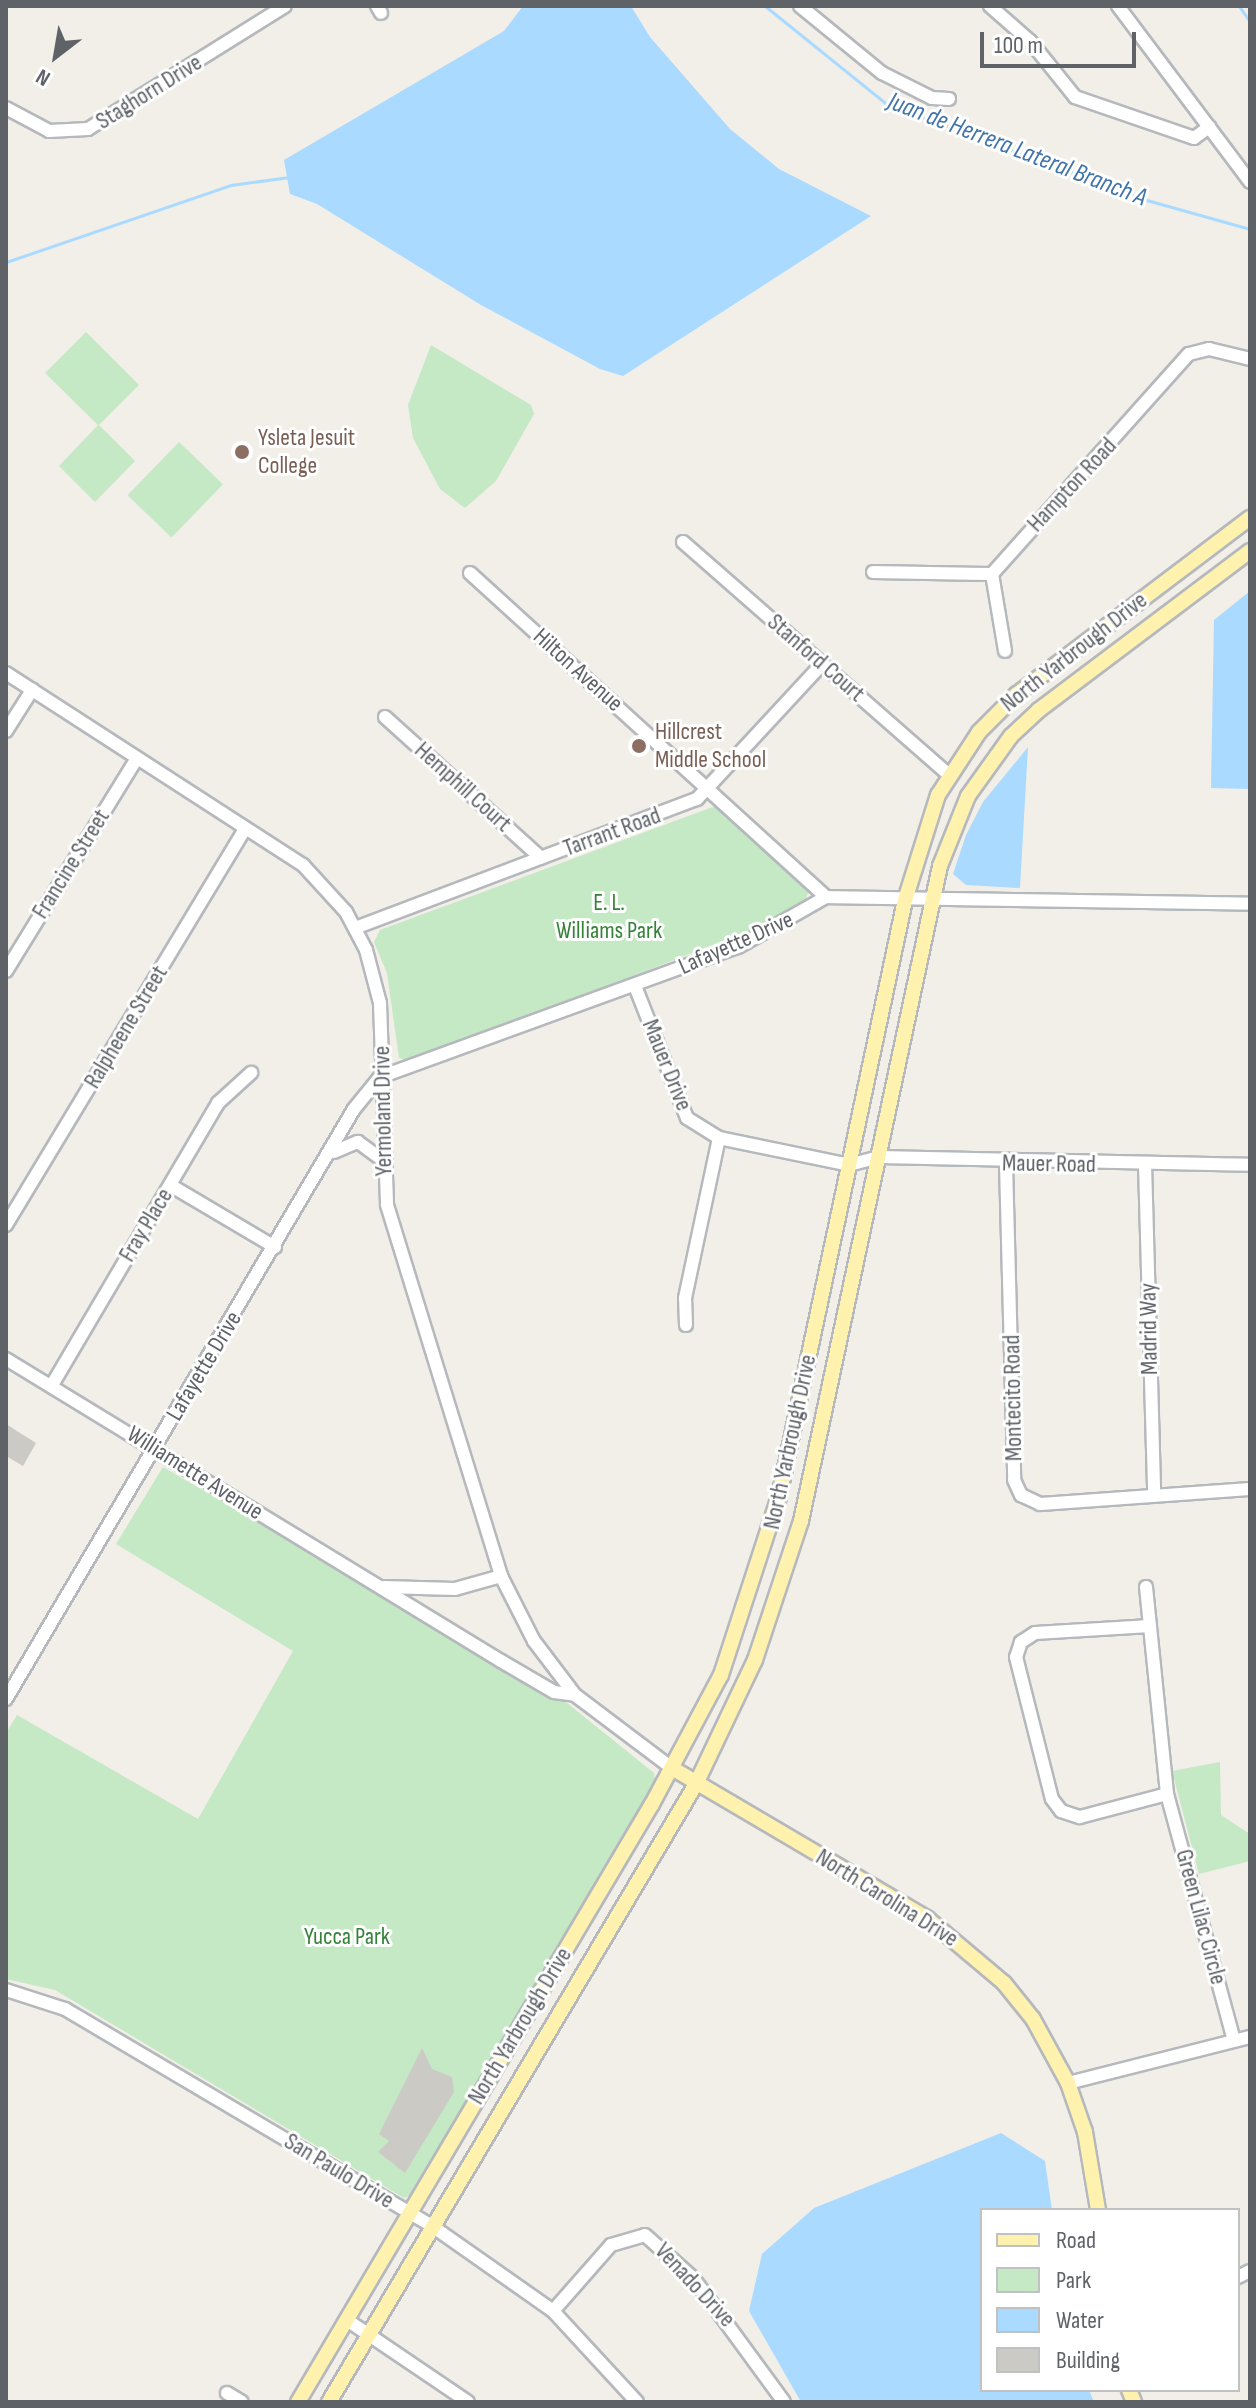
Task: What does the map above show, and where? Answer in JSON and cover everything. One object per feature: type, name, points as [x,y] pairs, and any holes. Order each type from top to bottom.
[{"type":"main road","name":"North Yarbrough Drive","points":[[298,2402],[711,1698],[747,1608],[779,1497],[905,900],[919,841],[949,775],[1017,694],[1250,518]]},
{"type":"main road","name":"North Yarbrough Drive","points":[[329,2402],[696,1784],[772,1616],[801,1521],[932,900],[963,807],[1011,736],[1250,551]]},
{"type":"main road","points":[[747,1608],[772,1616]]},
{"type":"main road","name":"North Carolina Drive","points":[[672,1768],[950,1935],[1033,2019],[1068,2083],[1085,2132],[1098,2208]]},
{"type":"main road","points":[[477,2099],[502,2114]]},
{"type":"street","name":"Staghorn Drive","points":[[6,108],[49,131],[88,129],[285,6]]},
{"type":"street","points":[[800,6],[882,73],[932,98],[949,99]]},
{"type":"street","points":[[990,6],[1030,41],[1075,97],[1194,138],[1209,127]]},
{"type":"street","points":[[1118,6],[1250,182]]},
{"type":"street","name":"Hampton Road","points":[[992,574],[1189,354],[1209,349],[1250,359]]},
{"type":"street","name":"Stanford Court","points":[[683,542],[949,775]]},
{"type":"street","points":[[873,572],[992,574],[1005,651]]},
{"type":"street","name":"Hilton Avenue","points":[[470,573],[711,789],[826,897]]},
{"type":"street","name":"Tarrant Road","points":[[355,928],[541,858],[711,789],[822,664]]},
{"type":"street","name":"Yermoland Drive","points":[[6,673],[303,865],[355,928],[378,986],[381,1159],[396,1244],[501,1576],[534,1641],[575,1695]]},
{"type":"street","points":[[6,731],[32,690]]},
{"type":"street","name":"Hemphill Court","points":[[385,717],[541,858]]},
{"type":"street","name":"Francine Street","points":[[6,971],[137,758]]},
{"type":"street","name":"Ralpheene Street","points":[[6,1225],[245,829]]},
{"type":"street","points":[[826,897],[1250,904]]},
{"type":"street","name":"Lafayette Drive","points":[[6,1699],[366,1089],[380,1077],[635,986],[780,928],[826,897]]},
{"type":"street","name":"Mauer Drive","points":[[635,986],[687,1118],[719,1138],[849,1165]]},
{"type":"street","name":"Fray Place","points":[[52,1385],[218,1103],[251,1073]]},
{"type":"street","points":[[686,1325],[685,1298],[719,1138]]},
{"type":"street","points":[[328,1157],[353,1142],[381,1159]]},
{"type":"street","name":"Mauer Road","points":[[849,1165],[879,1157],[1006,1164],[1250,1165]]},
{"type":"street","name":"Montecito Road","points":[[1006,1164],[1016,1488],[1040,1504],[1250,1489]]},
{"type":"street","name":"Madrid Way","points":[[1145,1164],[1154,1494]]},
{"type":"street","points":[[170,1185],[275,1247]]},
{"type":"street","name":"Williamette Avenue","points":[[6,1359],[156,1447],[554,1692],[575,1695],[672,1768]]},
{"type":"street","name":"Williamette Avenue","points":[[384,1587],[446,1590],[501,1576]]},
{"type":"street","name":"Green Lilac Circle","points":[[1146,1587],[1167,1794],[1234,2040]]},
{"type":"street","points":[[1150,1626],[1035,1633],[1021,1642],[1016,1657],[1052,1799],[1061,1811],[1080,1817],[1167,1794]]},
{"type":"street","name":"San Paulo Drive","points":[[6,1990],[65,2009],[435,2228],[553,2311],[637,2402]]},
{"type":"street","points":[[1068,2083],[1250,2037]]},
{"type":"street","name":"Venado Drive","points":[[553,2311],[617,2240],[645,2235],[662,2244],[711,2299],[784,2402]]},
{"type":"street","points":[[347,2320],[468,2402]]},
{"type":"street","points":[[227,2393],[242,2402]]},
{"type":"green space","points":[[86,332],[139,385],[99,425],[135,461],[95,502],[59,466],[98,425],[45,373]]},
{"type":"green space","points":[[431,345],[531,405],[534,414],[496,481],[465,508],[440,489],[413,438],[408,405]]},
{"type":"green space","points":[[179,442],[223,484],[171,538],[128,495]]},
{"type":"green space","name":"E. L. Williams Park","points":[[718,805],[809,887],[806,900],[789,915],[413,1062],[399,1058],[387,973],[374,942],[380,930]]},
{"type":"green space","name":"Yucca Park","points":[[163,1467],[567,1703],[654,1773],[656,1785],[415,2193],[404,2198],[55,1990],[6,1979],[6,1733],[17,1715],[198,1819],[293,1651],[116,1544]]},
{"type":"green space","points":[[1220,1762],[1221,1815],[1250,1834],[1250,1861],[1199,1874],[1172,1771]]},
{"type":"water","points":[[523,6],[631,6],[650,37],[730,129],[779,169],[871,216],[623,376],[600,369],[481,305],[317,204],[290,194],[284,160],[504,31]]},
{"type":"water","points":[[1250,591],[1250,789],[1211,788],[1214,620]]},
{"type":"water","points":[[1028,747],[1020,888],[966,885],[953,874],[966,835],[983,802]]},
{"type":"water","points":[[1001,2133],[1045,2161],[1052,2208],[980,2208],[980,2392],[1090,2392],[1094,2402],[801,2402],[749,2311],[762,2254],[814,2208]]},
{"type":"building","points":[[6,1424],[36,1443],[23,1466],[6,1456]]},
{"type":"building","points":[[422,2048],[432,2069],[452,2077],[454,2092],[405,2173],[378,2152],[389,2141],[379,2134]]},
{"type":"waterway","name":"Juan de Herrera Lateral Branch A","points":[[765,6],[885,103],[1143,199],[1250,229]]},
{"type":"waterway","points":[[1239,6],[1250,22]]},
{"type":"waterway","points":[[6,262],[231,185],[289,177]]},
{"type":"place","name":"Ysleta Jesuit College","points":[[242,452]]},
{"type":"place","name":"Hillcrest Middle School","points":[[639,746]]}]
